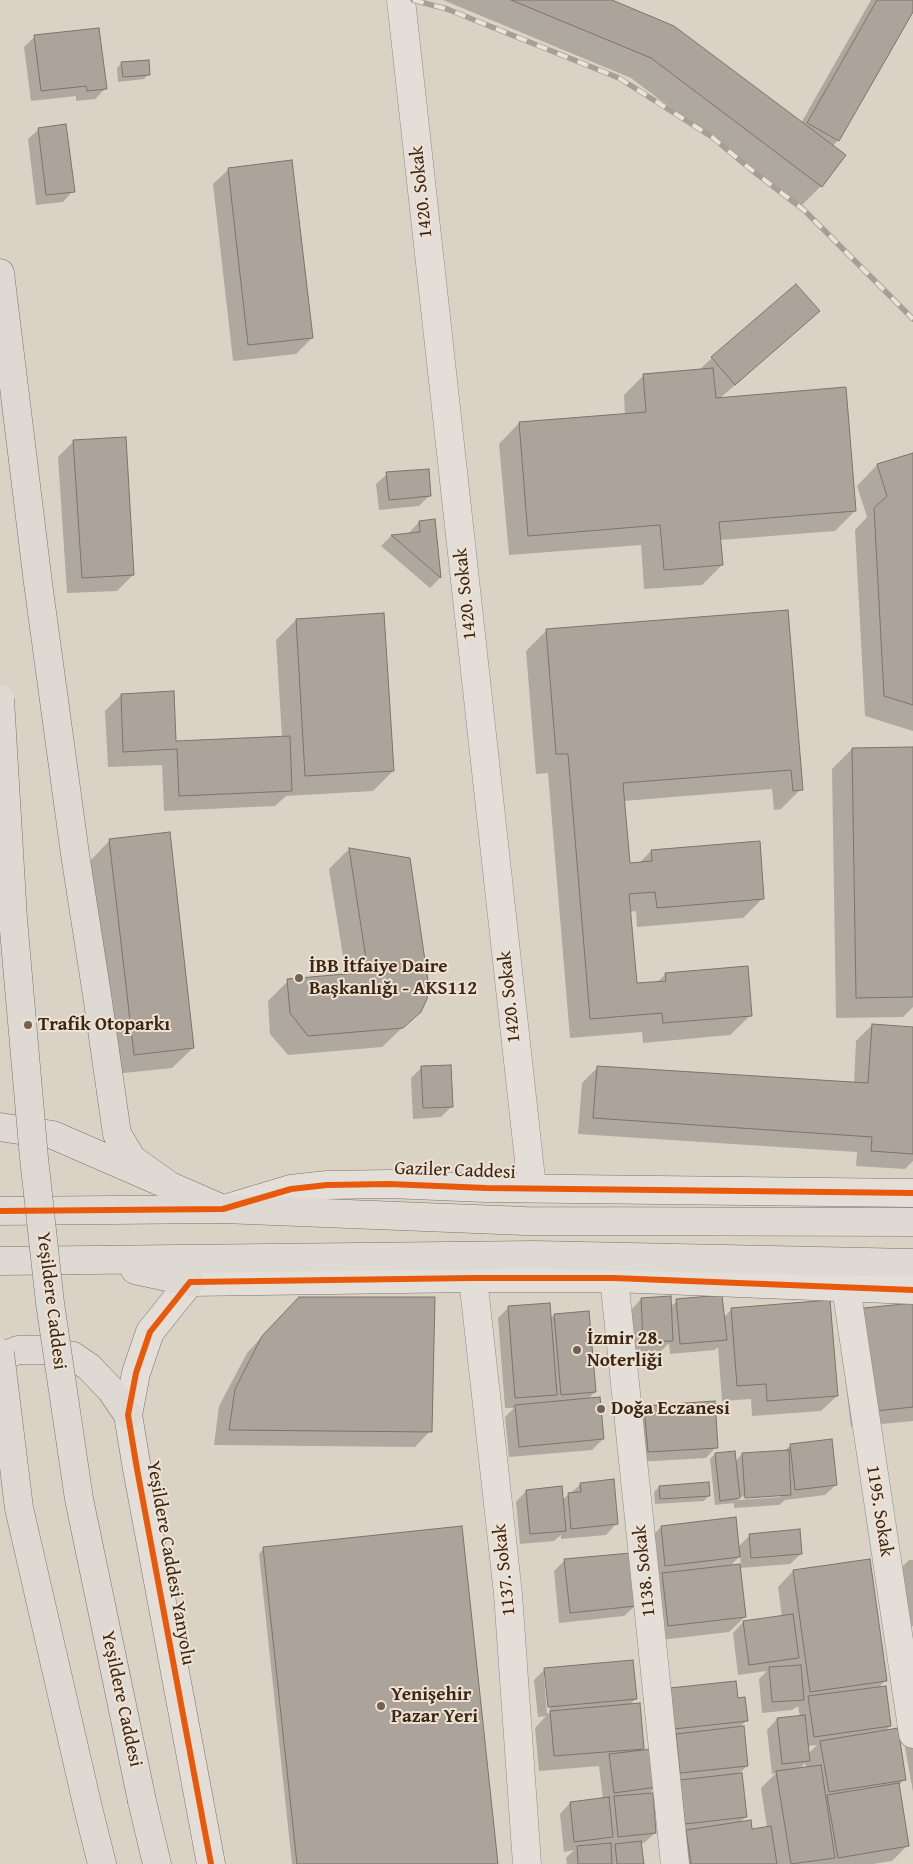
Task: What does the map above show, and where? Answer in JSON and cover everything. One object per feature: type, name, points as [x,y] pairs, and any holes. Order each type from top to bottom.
[{"type":"main road","points":[[0,274],[39,592],[112,1108],[117,1134],[132,1159],[167,1184]]},
{"type":"main road","name":"Yeşildere Caddesi","points":[[0,699],[13,920],[34,1158],[50,1303],[78,1499],[142,1801],[158,1864]]},
{"type":"main road","points":[[0,1127],[53,1135],[223,1209]]},
{"type":"main road","name":"Gaziler Caddesi","points":[[0,1211],[223,1209],[525,1221],[913,1222]]},
{"type":"main road","points":[[0,1261],[535,1255],[913,1263]]},
{"type":"main road","points":[[90,1260],[190,1282]]},
{"type":"main road","points":[[102,1864],[19,1508],[0,1355],[18,1350],[43,1350],[73,1356],[89,1368],[111,1390],[128,1415]]},
{"type":"street","name":"1420. Sokak","points":[[401,0],[532,1188]]},
{"type":"street","name":"Gaziler Caddesi","points":[[223,1209],[291,1189],[326,1185],[389,1184],[532,1188],[913,1192]]},
{"type":"street","name":"1137. Sokak","points":[[473,1278],[508,1594],[527,1864]]},
{"type":"street","points":[[190,1282],[614,1278],[913,1290]]},
{"type":"street","name":"1138. Sokak","points":[[614,1278],[675,1864]]},
{"type":"street","name":"Yeşildere Caddesi Yanyolu","points":[[190,1282],[150,1332],[136,1373],[128,1415],[138,1478],[211,1864]]},
{"type":"street","name":"1195. Sokak","points":[[846,1287],[913,1734]]},
{"type":"building","points":[[511,0],[612,0],[674,26],[846,155],[822,187],[651,58]]},
{"type":"building","points":[[877,0],[913,0],[913,12],[839,141],[807,123]]},
{"type":"building","points":[[99,28],[107,89],[87,91],[86,86],[41,91],[34,35]]},
{"type":"building","points":[[149,60],[150,75],[123,77],[121,62]]},
{"type":"building","points":[[66,124],[75,192],[46,195],[38,128]]},
{"type":"building","points":[[292,160],[313,338],[248,345],[228,168]]},
{"type":"building","points":[[796,284],[820,311],[735,385],[711,357]]},
{"type":"building","points":[[713,368],[716,398],[846,387],[856,511],[719,522],[723,565],[664,570],[660,525],[528,536],[519,422],[646,412],[643,374]]},
{"type":"building","points":[[126,437],[134,575],[82,578],[73,440]]},
{"type":"building","points":[[913,453],[913,705],[884,696],[874,508],[887,496],[877,464]]},
{"type":"building","points":[[429,469],[431,496],[389,500],[386,472]]},
{"type":"building","points":[[435,519],[441,578],[391,535],[420,532],[419,521]]},
{"type":"building","points":[[788,610],[803,790],[793,791],[791,770],[623,783],[630,863],[652,861],[651,850],[760,841],[764,899],[657,908],[655,892],[629,894],[637,983],[666,981],[665,973],[748,966],[752,1016],[663,1023],[662,1013],[590,1019],[568,754],[556,754],[546,629]]},
{"type":"building","points":[[384,613],[394,771],[305,776],[296,619]]},
{"type":"building","points":[[174,691],[176,741],[290,736],[292,791],[179,796],[177,749],[123,752],[121,694]]},
{"type":"building","points":[[913,747],[913,997],[856,998],[852,748]]},
{"type":"building","points":[[170,832],[194,1048],[134,1055],[109,839]]},
{"type":"building","points":[[349,848],[410,858],[428,981],[427,999],[421,1012],[403,1028],[308,1036],[290,1013],[287,979],[368,972]]},
{"type":"building","points":[[872,1024],[913,1027],[913,1154],[871,1151],[872,1137],[593,1118],[597,1066],[868,1083]]},
{"type":"building","points":[[451,1065],[453,1107],[423,1108],[421,1066]]},
{"type":"building","points":[[722,1295],[727,1340],[680,1344],[676,1299]]},
{"type":"building","points":[[671,1296],[673,1341],[643,1342],[641,1298]]},
{"type":"building","points":[[299,1297],[435,1297],[432,1432],[229,1430],[235,1389],[262,1336]]},
{"type":"building","points":[[830,1300],[838,1396],[767,1401],[766,1384],[737,1386],[731,1308]]},
{"type":"building","points":[[550,1303],[557,1395],[515,1398],[508,1306]]},
{"type":"building","points":[[913,1303],[913,1407],[866,1412],[854,1309]]},
{"type":"building","points":[[589,1311],[596,1392],[561,1395],[554,1314]]},
{"type":"building","points":[[600,1397],[604,1439],[519,1447],[515,1405]]},
{"type":"building","points":[[715,1401],[718,1448],[648,1452],[644,1406]]},
{"type":"building","points":[[832,1439],[837,1485],[795,1490],[790,1444]]},
{"type":"building","points":[[789,1450],[791,1495],[745,1498],[742,1453]]},
{"type":"building","points":[[735,1451],[740,1498],[720,1501],[715,1453]]},
{"type":"building","points":[[614,1479],[618,1524],[571,1529],[568,1493],[581,1492],[580,1483]]},
{"type":"building","points":[[709,1482],[710,1496],[660,1499],[659,1486]]},
{"type":"building","points":[[562,1486],[566,1531],[530,1534],[526,1490]]},
{"type":"building","points":[[736,1517],[740,1557],[665,1566],[661,1526]]},
{"type":"building","name":"Yenişehir Pazar Yeri","points":[[462,1526],[498,1864],[297,1864],[263,1547]]},
{"type":"building","points":[[800,1529],[802,1554],[751,1558],[749,1534]]},
{"type":"building","points":[[631,1553],[636,1606],[570,1613],[564,1559]]},
{"type":"building","points":[[870,1559],[887,1681],[810,1692],[793,1570]]},
{"type":"building","points":[[740,1564],[746,1617],[668,1626],[662,1573]]},
{"type":"building","points":[[793,1614],[799,1658],[749,1665],[743,1621]]},
{"type":"building","points":[[633,1660],[637,1699],[548,1707],[544,1668]]},
{"type":"building","points":[[801,1665],[804,1700],[772,1702],[769,1667]]},
{"type":"building","points":[[736,1681],[738,1698],[745,1697],[748,1721],[674,1729],[670,1688]]},
{"type":"building","points":[[886,1686],[891,1726],[814,1737],[808,1696]]},
{"type":"building","points":[[640,1703],[644,1749],[554,1756],[550,1711]]},
{"type":"building","points":[[805,1715],[810,1761],[782,1764],[777,1718]]},
{"type":"building","points":[[744,1726],[748,1766],[680,1773],[676,1734]]},
{"type":"building","points":[[898,1728],[906,1780],[829,1792],[820,1741]]},
{"type":"building","points":[[652,1749],[657,1787],[614,1793],[609,1754]]},
{"type":"building","points":[[821,1765],[835,1858],[791,1864],[776,1771]]},
{"type":"building","points":[[742,1773],[747,1817],[685,1824],[680,1780]]},
{"type":"building","points":[[899,1783],[909,1846],[838,1858],[827,1795]]},
{"type":"building","points":[[653,1793],[656,1833],[618,1837],[614,1796]]},
{"type":"building","points":[[609,1797],[613,1837],[574,1842],[570,1802]]},
{"type":"building","points":[[751,1820],[752,1829],[771,1826],[777,1864],[691,1864],[686,1830]]},
{"type":"building","points":[[641,1841],[644,1864],[617,1864],[615,1844]]},
{"type":"building","points":[[611,1843],[612,1864],[578,1864],[577,1846]]},
{"type":"railway","points":[[413,0],[447,9],[619,78],[712,137],[804,210],[913,319]]},
{"type":"cycle path","points":[[0,1211],[223,1209],[291,1189],[327,1185],[389,1184],[486,1188],[913,1193]]},
{"type":"cycle path","points":[[211,1864],[128,1415],[136,1373],[150,1332],[190,1282],[614,1278],[913,1290]]},
{"type":"place","name":"İBB İtfaiye Daire Başkanlığı - AKS112","points":[[299,978]]},
{"type":"place","name":"Trafik Otoparkı","points":[[28,1025]]},
{"type":"place","name":"İzmir 28. Noterliği","points":[[577,1350]]},
{"type":"place","name":"Doğa Eczanesi","points":[[601,1409]]},
{"type":"place","name":"Yenişehir Pazar Yeri","points":[[381,1706]]}]
